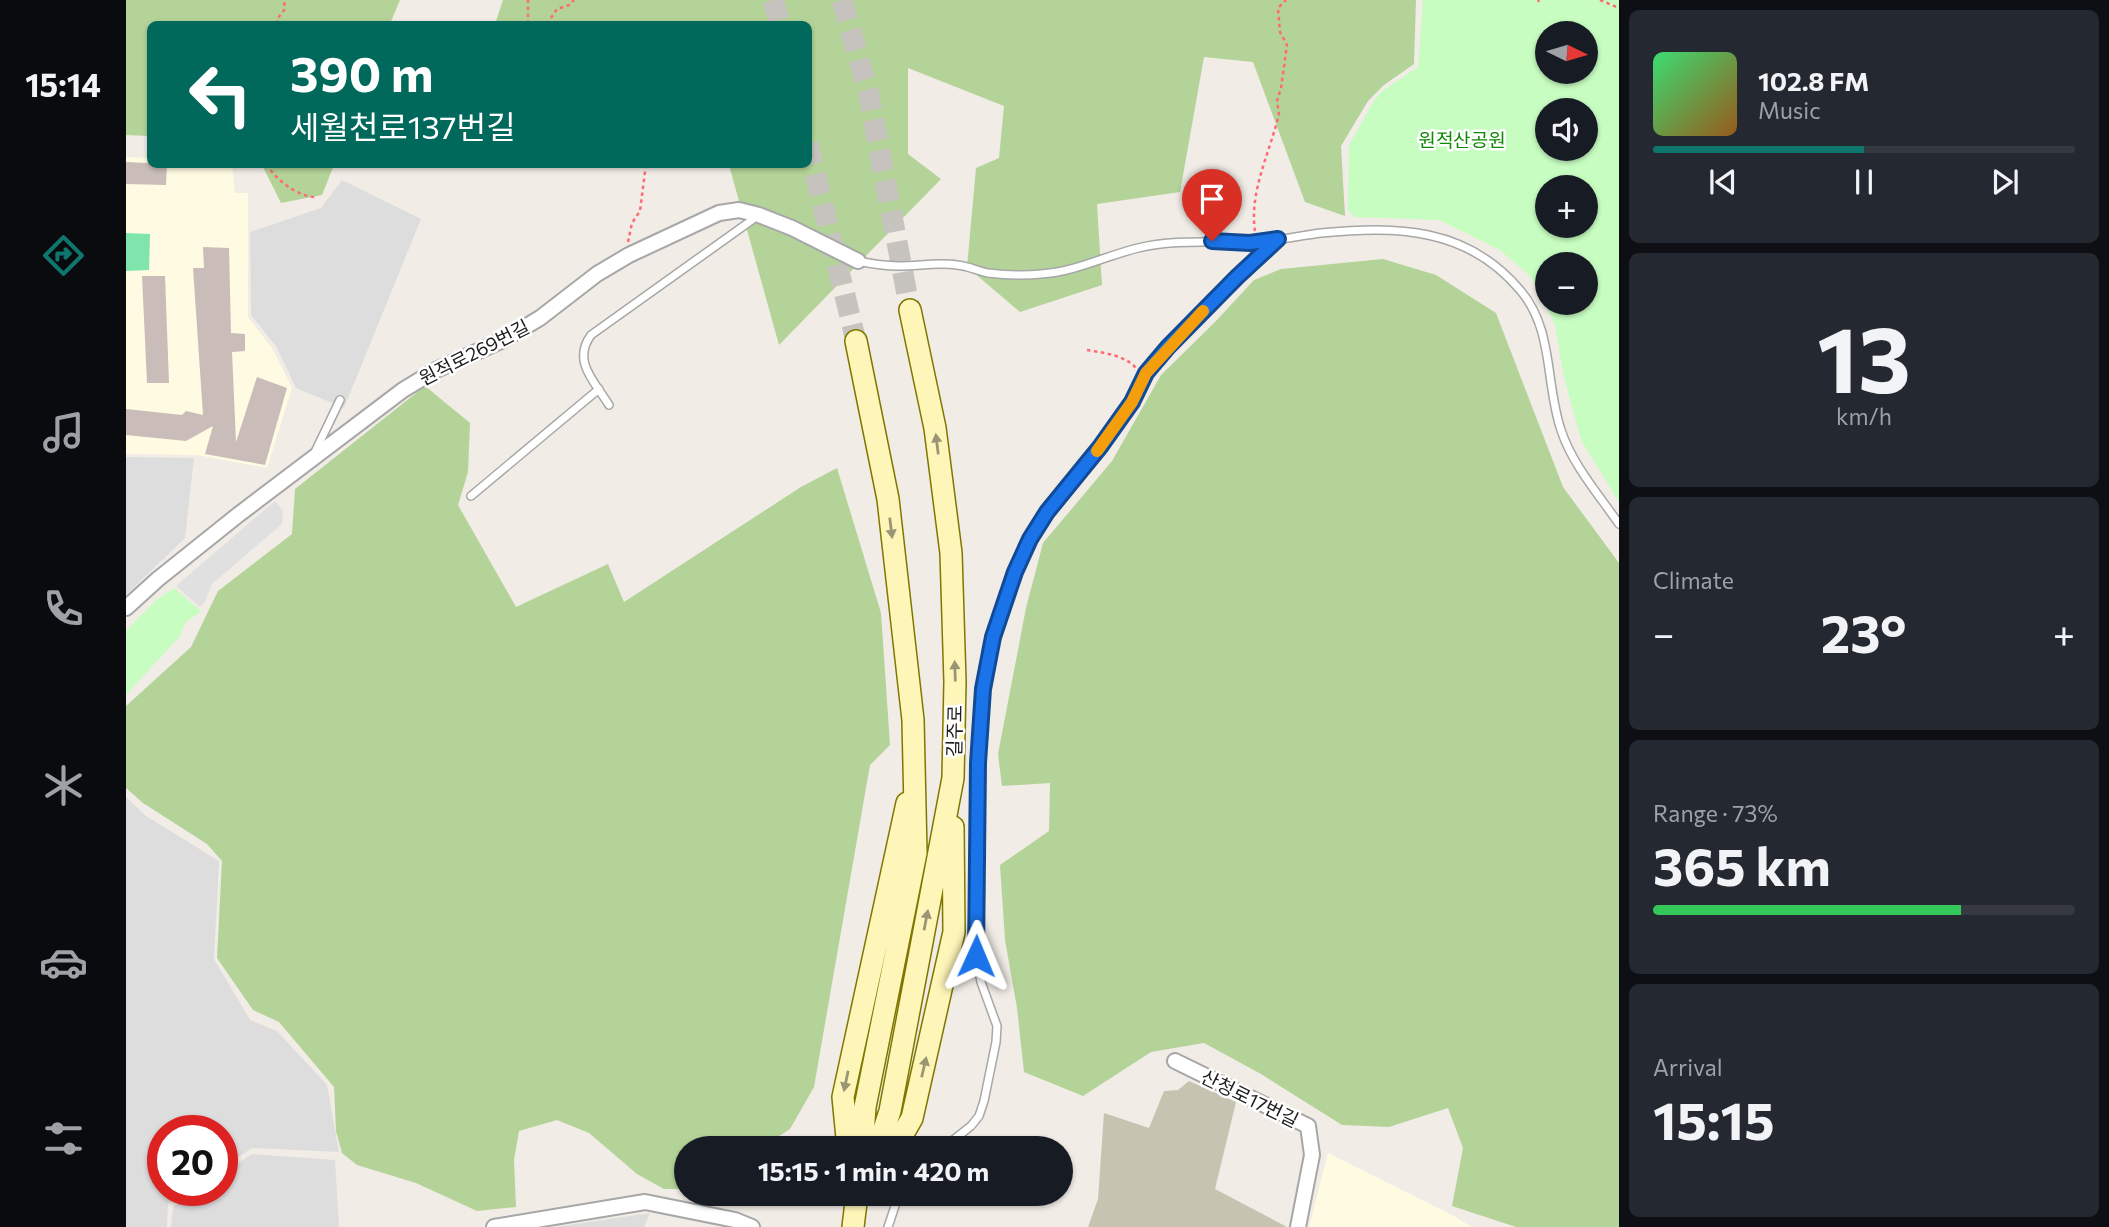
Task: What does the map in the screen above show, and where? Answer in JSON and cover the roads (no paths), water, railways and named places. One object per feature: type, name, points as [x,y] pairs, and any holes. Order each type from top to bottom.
[{"type":"main road","name":"길주로","points":[[882,1136],[890,1111],[953,778],[955,682],[951,553],[935,428],[911,310]]},
{"type":"main road","name":"길주로","points":[[856,341],[888,499],[913,720],[916,853],[865,1107],[863,1136]]},
{"type":"main road","points":[[847,1136],[843,1097],[914,767]]},
{"type":"main road","points":[[902,1136],[912,1118],[954,932],[953,778]]},
{"type":"main road","points":[[854,1222],[863,1206]]},
{"type":"street","name":"원적로269번길","points":[[126,608],[168,571],[403,390],[436,370],[503,340],[540,318],[597,274],[629,255],[719,213],[739,210],[759,215],[858,261]]},
{"type":"street","name":"산청로17번길","points":[[1175,1061],[1308,1126],[1312,1155],[1298,1227]]},
{"type":"street","points":[[495,1227],[645,1202],[735,1220],[752,1227]]},
{"type":"lane","points":[[608,405],[582,356],[583,346],[591,335],[759,215]]},
{"type":"lane","points":[[858,261],[891,266],[960,265],[987,273],[1040,274],[1074,269],[1138,248],[1180,242],[1258,242],[1323,233],[1420,232],[1458,243],[1492,262],[1522,292],[1534,310],[1542,330],[1561,430],[1569,449],[1619,524]]},
{"type":"lane","points":[[958,1136],[979,1116],[996,1042],[996,1026],[981,982],[976,956],[978,763],[983,689],[993,637],[1015,572],[1030,539],[1047,512],[1100,447],[1132,402],[1146,373],[1168,347],[1278,239]]},
{"type":"lane","points":[[471,496],[599,389]]},
{"type":"lane","points":[[308,461],[321,441],[340,400]]},
{"type":"lane","points":[[888,1227],[895,1206]]},
{"type":"tunnel","points":[[773,0],[779,21]]},
{"type":"tunnel","points":[[842,0],[868,91],[910,310]]},
{"type":"tunnel","points":[[812,160],[856,341]]},
{"type":"park label","name":"원적산공원","points":[[1462,139]]}]
